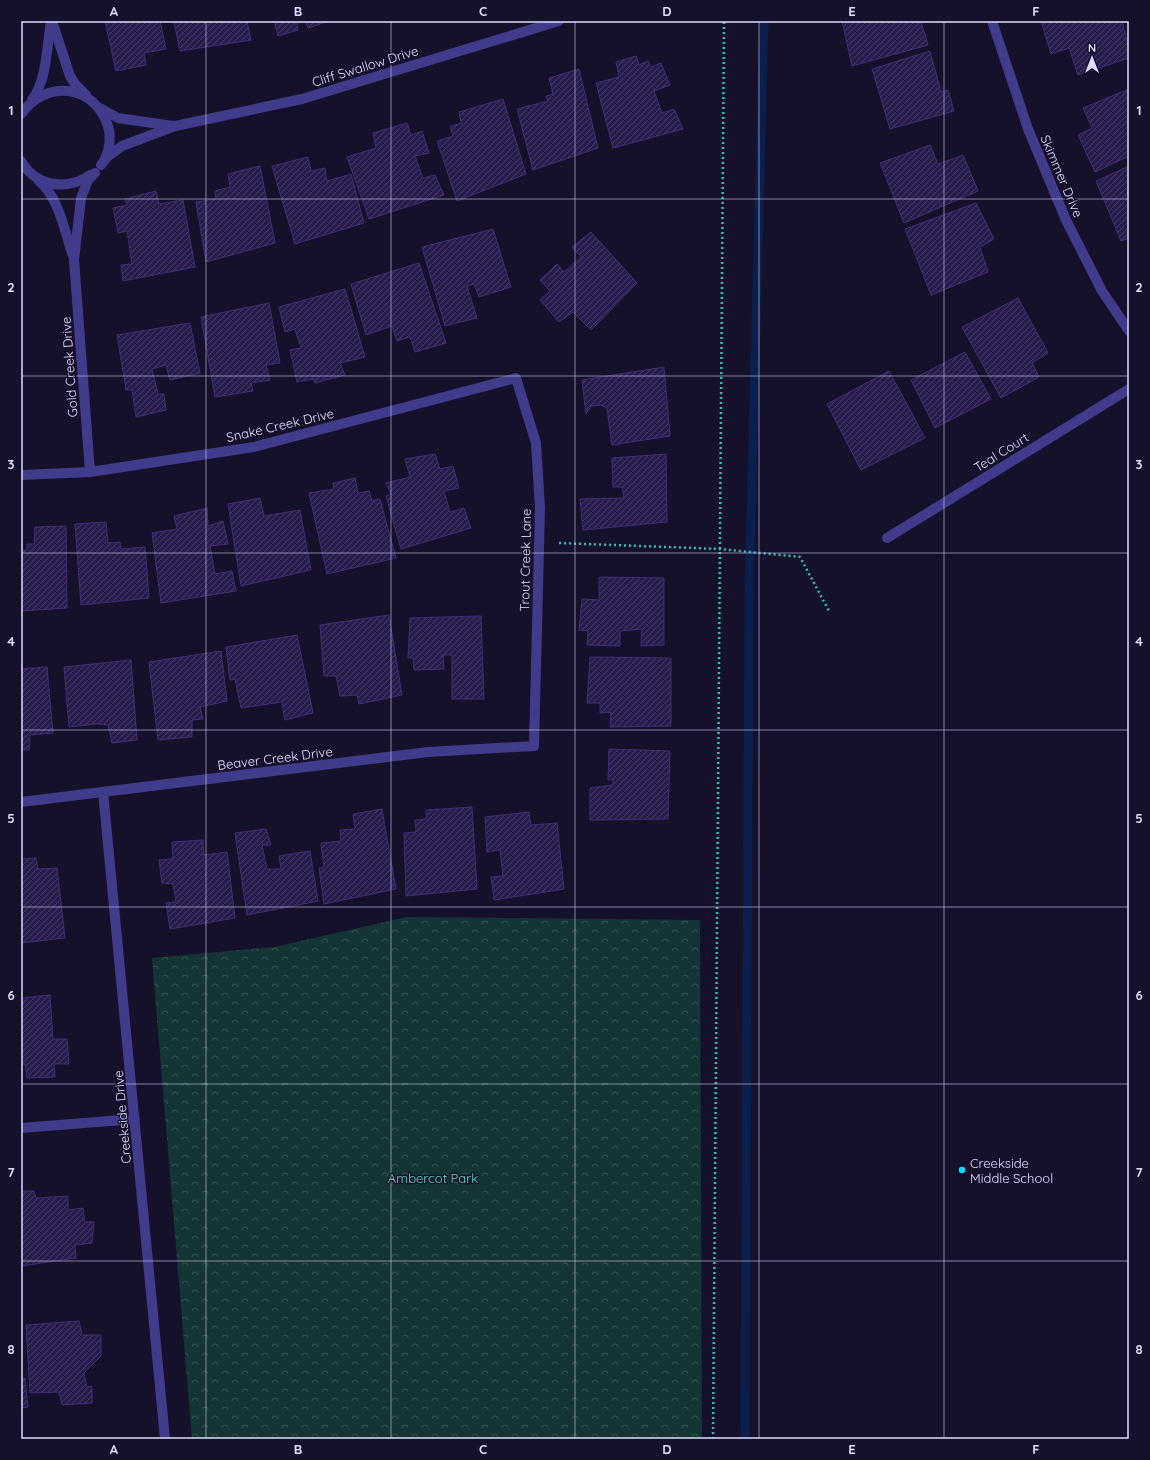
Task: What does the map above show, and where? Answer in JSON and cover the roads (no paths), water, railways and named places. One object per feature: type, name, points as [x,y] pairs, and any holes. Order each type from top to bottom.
[{"type":"street","points":[[21,166],[45,182],[55,185],[68,185],[82,181],[98,169],[106,156],[109,145],[110,132],[104,115],[83,93],[70,76],[51,21]]},
{"type":"street","points":[[24,110],[36,92],[44,74],[51,21]]},
{"type":"street","name":"Cliff Swallow Drive","points":[[98,169],[107,157],[122,146],[175,126],[302,99],[559,21]]},
{"type":"street","name":"Skimmer Drive","points":[[992,21],[1028,128],[1066,220],[1102,291],[1129,331]]},
{"type":"street","points":[[24,110],[39,96],[50,92],[62,91],[78,93],[95,104]]},
{"type":"street","name":"Cliff Swallow Drive","points":[[95,104],[110,115],[118,118],[175,126]]},
{"type":"street","points":[[21,162],[32,174]]},
{"type":"street","name":"Gold Creek Drive","points":[[90,472],[74,260],[81,198],[88,180],[98,169]]},
{"type":"street","name":"Gold Creek Drive","points":[[32,174],[43,184],[55,202],[74,260]]},
{"type":"street","name":"Snake Creek Drive","points":[[21,475],[90,472],[254,447],[516,378]]},
{"type":"street","name":"Trout Creek Lane","points":[[516,378],[536,443],[540,508],[534,746]]},
{"type":"street","name":"Teal Court","points":[[887,538],[1129,389]]},
{"type":"street","name":"Beaver Creek Drive","points":[[21,802],[428,752],[534,746]]},
{"type":"street","name":"Creekside Drive","points":[[103,792],[165,1439]]},
{"type":"street","points":[[21,1128],[135,1119]]},
{"type":"waterway","points":[[745,1439],[749,590],[764,21]]},
{"type":"place","name":"Creekside Middle School","points":[[962,1170]]},
{"type":"park label","name":"Ambercot Park","points":[[433,1178]]}]
